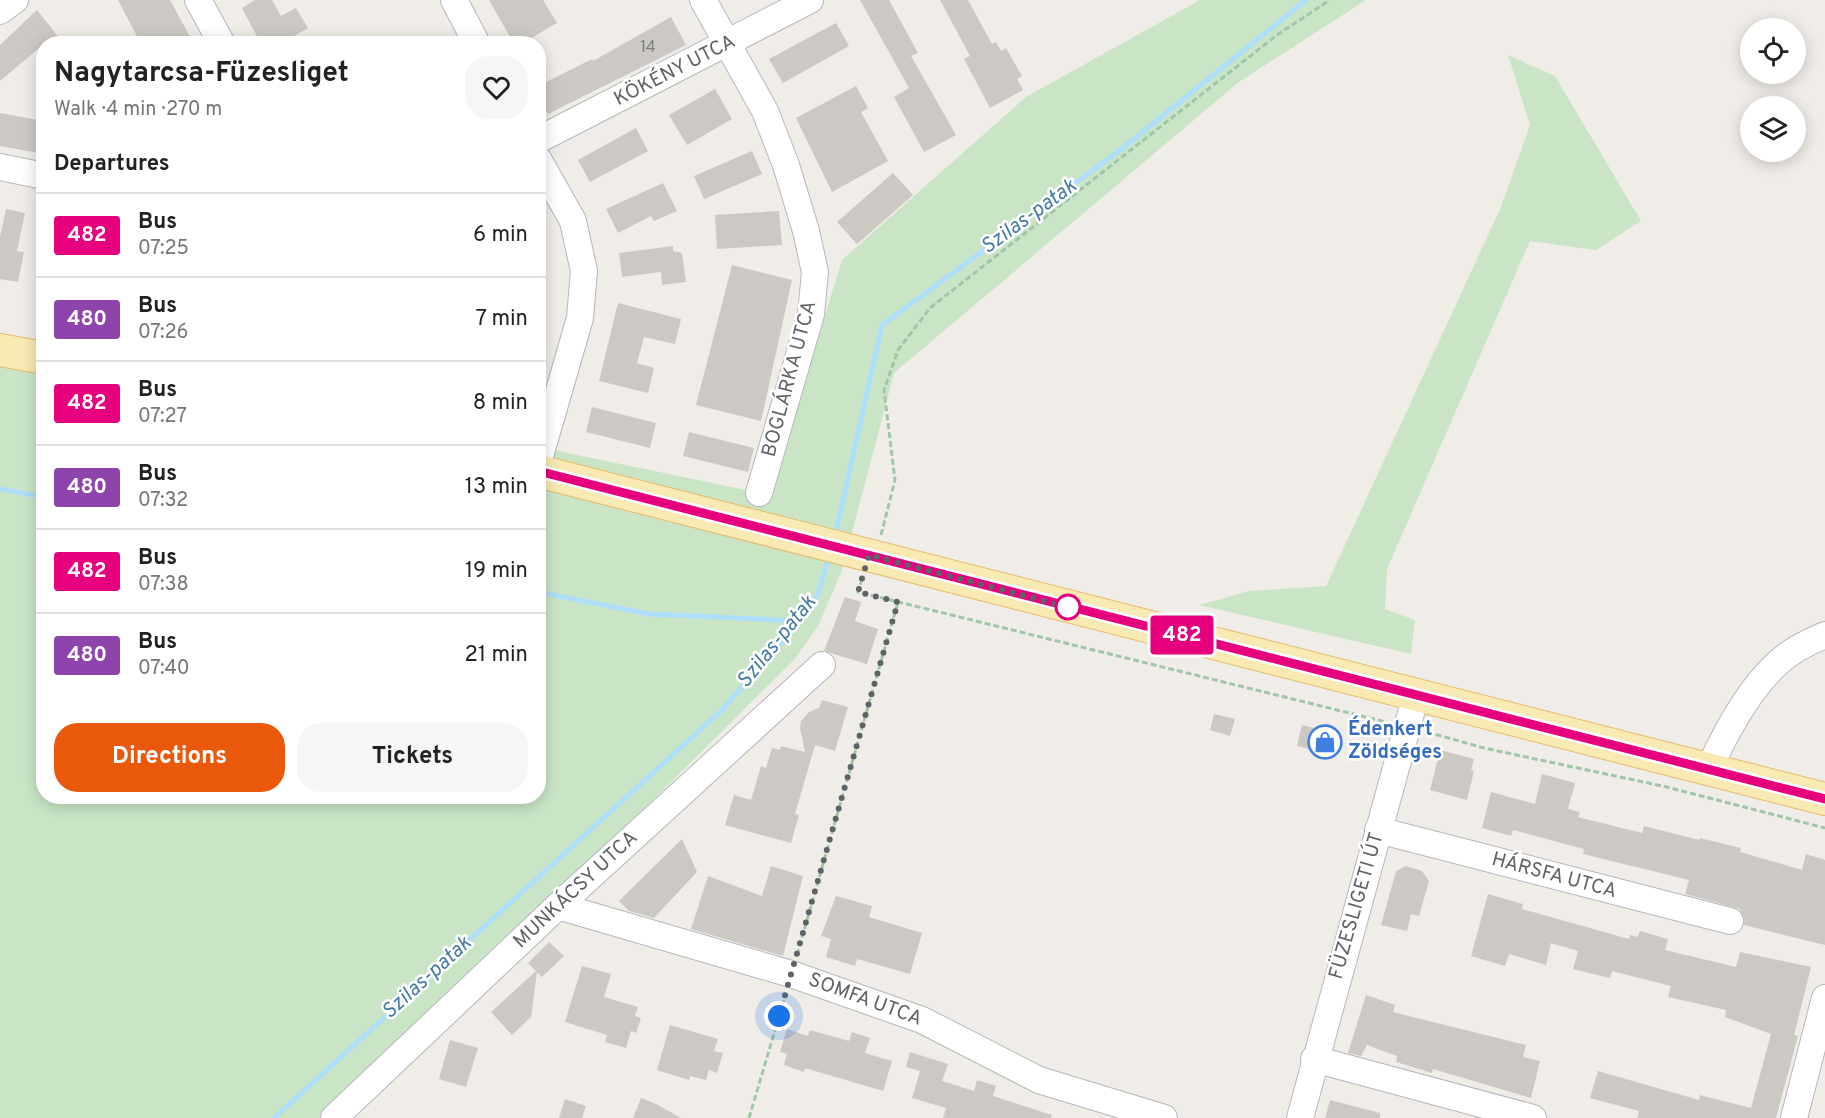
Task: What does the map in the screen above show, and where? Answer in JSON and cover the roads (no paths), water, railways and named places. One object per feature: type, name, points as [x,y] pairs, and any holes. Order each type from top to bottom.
[{"type":"main road","points":[[0,350],[36,357]]},
{"type":"main road","points":[[546,473],[804,539],[866,551],[1825,799]]},
{"type":"street","points":[[0,11],[15,0]]},
{"type":"street","points":[[198,0],[218,36]]},
{"type":"street","points":[[454,0],[473,36]]},
{"type":"street","name":"BOGLÁRKA UTCA","points":[[703,0],[765,111],[789,176],[815,273],[811,314],[759,493]]},
{"type":"street","name":"KÖKÉNY UTCA","points":[[546,136],[727,45],[810,0]]},
{"type":"street","points":[[0,167],[36,174]]},
{"type":"street","points":[[546,173],[573,221],[584,271],[580,318],[546,435]]},
{"type":"street","points":[[1709,769],[1724,734],[1768,674],[1791,652],[1825,635]]},
{"type":"street","name":"MUNKÁCSY UTCA","points":[[334,1118],[558,906],[822,665]]},
{"type":"street","name":"FÜZESLIGETI ÚT","points":[[1300,1118],[1314,1059],[1416,695]]},
{"type":"street","name":"HÁRSFA UTCA","points":[[1378,830],[1730,921]]},
{"type":"street","name":"SOMFA UTCA","points":[[558,906],[791,974],[922,1020],[1039,1080],[1164,1118]]},
{"type":"street","points":[[1794,1118],[1825,998]]},
{"type":"street","points":[[1314,1059],[1533,1118]]},
{"type":"waterway","name":"Szilas-patak","points":[[835,536],[882,325],[1119,151],[1306,0]]},
{"type":"waterway","points":[[0,489],[36,496]]},
{"type":"waterway","name":"Szilas-patak","points":[[274,1118],[722,710],[799,621],[818,594],[829,556]]},
{"type":"waterway","points":[[546,594],[649,614],[799,621]]},
{"type":"place","name":"Édenkert Zöldséges","points":[[1325,742]]}]
